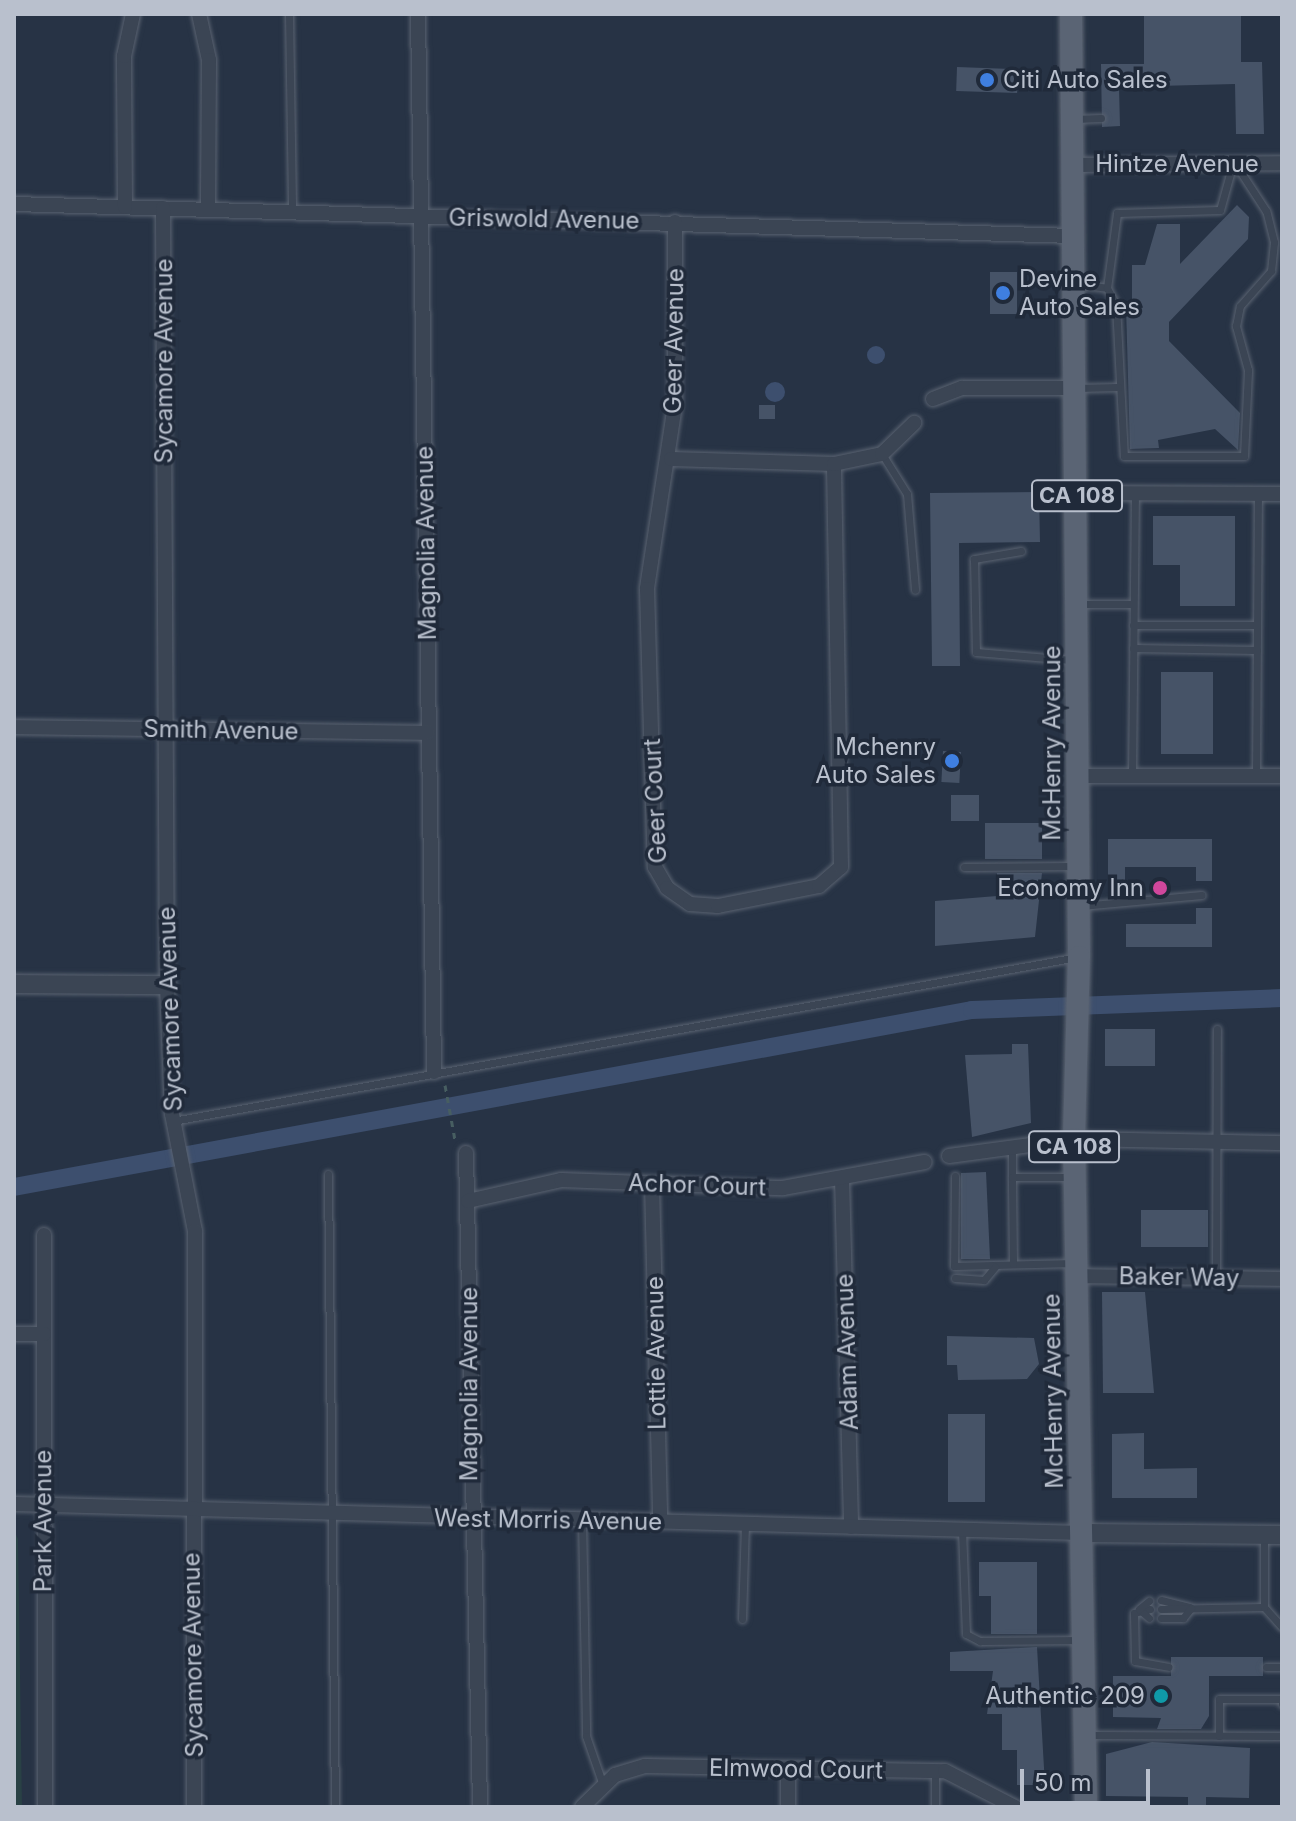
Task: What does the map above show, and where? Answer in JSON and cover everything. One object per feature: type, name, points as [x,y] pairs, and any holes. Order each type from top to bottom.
[{"type":"main road","name":"McHenry Avenue","points":[[1071,14],[1079,866],[1074,1177],[1086,1807]]},
{"type":"street","points":[[125,207],[124,56],[133,14]]},
{"type":"street","points":[[199,14],[209,60],[208,208]]},
{"type":"street","name":"Magnolia Avenue","points":[[418,14],[434,1072]]},
{"type":"street","name":"Hintze Avenue","points":[[1073,165],[1282,163]]},
{"type":"street","name":"Griswold Avenue","points":[[14,204],[1073,236]]},
{"type":"street","name":"Sycamore Avenue","points":[[163,208],[167,985],[175,1141],[195,1231],[191,1509],[194,1807]]},
{"type":"street","name":"Geer Avenue","points":[[671,459],[675,222]]},
{"type":"street","points":[[933,399],[962,388],[1075,388]]},
{"type":"street","points":[[671,459],[834,464],[882,454],[914,423]]},
{"type":"street","name":"Geer Court","points":[[671,459],[647,589],[653,850],[667,888],[702,907],[819,886],[841,867],[834,464]]},
{"type":"street","points":[[1077,493],[1282,494]]},
{"type":"street","name":"Smith Avenue","points":[[14,727],[428,733]]},
{"type":"street","points":[[1078,776],[1282,776]]},
{"type":"street","points":[[14,984],[167,985]]},
{"type":"street","points":[[949,1156],[1074,1139],[1282,1143]]},
{"type":"street","name":"Magnolia Avenue","points":[[466,1153],[470,1519],[480,1807]]},
{"type":"street","name":"Achor Court","points":[[468,1201],[561,1180],[783,1188],[925,1162]]},
{"type":"street","name":"Adam Avenue","points":[[842,1178],[851,1527]]},
{"type":"street","name":"Lottie Avenue","points":[[652,1184],[660,1522]]},
{"type":"street","name":"Park Avenue","points":[[44,1235],[42,1505],[45,1807]]},
{"type":"street","name":"Baker Way","points":[[1076,1269],[1282,1279]]},
{"type":"street","points":[[14,1334],[44,1334]]},
{"type":"street","name":"West Morris Avenue","points":[[14,1504],[470,1519],[582,1519],[1083,1533]]},
{"type":"street","points":[[1083,1533],[1273,1535]]},
{"type":"street","name":"Elmwood Court","points":[[585,1806],[603,1785],[645,1766],[935,1771],[960,1775],[990,1803],[1015,1807]]},
{"type":"street","points":[[788,1769],[788,1807]]},
{"type":"lane","points":[[289,14],[292,211]]},
{"type":"lane","points":[[1072,119],[1101,118]]},
{"type":"lane","points":[[1234,163],[1266,211],[1274,242],[1271,271],[1240,306],[1236,326],[1248,370],[1247,451],[1220,459],[1124,456],[1116,305],[1107,288],[1117,213],[1220,210],[1234,163]]},
{"type":"lane","points":[[1074,284],[1107,288]]},
{"type":"lane","points":[[1075,388],[1118,387]]},
{"type":"lane","points":[[882,454],[907,494],[915,590]]},
{"type":"lane","points":[[1132,776],[1135,493]]},
{"type":"lane","points":[[1256,776],[1258,494]]},
{"type":"lane","points":[[1021,551],[974,559],[976,652],[1078,661]]},
{"type":"lane","points":[[1078,604],[1133,604]]},
{"type":"lane","points":[[1133,625],[1257,625]]},
{"type":"lane","points":[[1133,648],[1257,650]]},
{"type":"lane","points":[[964,867],[1079,866]]},
{"type":"lane","points":[[1079,906],[1202,895]]},
{"type":"lane","points":[[173,1121],[434,1072],[1079,968]]},
{"type":"lane","points":[[1216,1278],[1217,1029]]},
{"type":"lane","points":[[1012,1146],[1013,1264]]},
{"type":"lane","points":[[328,1174],[335,1807]]},
{"type":"lane","points":[[955,1176],[954,1266],[1013,1264],[1076,1269]]},
{"type":"lane","points":[[1012,1177],[1074,1177]]},
{"type":"lane","points":[[955,1278],[984,1280],[995,1267]]},
{"type":"lane","points":[[582,1519],[586,1736],[603,1785]]},
{"type":"lane","points":[[742,1619],[745,1524]]},
{"type":"lane","points":[[962,1530],[966,1634],[980,1641],[1084,1640]]},
{"type":"lane","points":[[1264,1607],[1273,1535]]},
{"type":"lane","points":[[1139,1609],[1150,1605]]},
{"type":"lane","points":[[1191,1608],[1183,1618],[1161,1609],[1191,1608],[1264,1607],[1282,1627]]},
{"type":"lane","points":[[1139,1609],[1149,1618]]},
{"type":"lane","points":[[1139,1609],[1135,1661],[1168,1667]]},
{"type":"lane","points":[[1266,1667],[1282,1667]]},
{"type":"lane","points":[[1219,1736],[1219,1699],[1282,1704]]},
{"type":"lane","points":[[1085,1735],[1282,1736]]},
{"type":"lane","points":[[935,1771],[935,1807]]},
{"type":"path","points":[[446,1091],[454,1138]]},
{"type":"green space","points":[[14,1530],[18,1539],[22,1807],[14,1807]]},
{"type":"water","points":[[872,346],[880,346],[885,355],[883,362],[872,364],[867,359],[867,351]]},
{"type":"water","points":[[771,382],[779,382],[785,392],[779,402],[771,402],[765,396],[765,388]]},
{"type":"building","points":[[1144,14],[1241,14],[1241,62],[1262,62],[1264,134],[1236,134],[1235,84],[1119,87],[1120,126],[1102,127],[1101,64],[1144,64]]},
{"type":"building","name":"Citi Auto Sales","points":[[957,67],[1018,69],[1017,93],[956,91]]},
{"type":"building","points":[[1237,205],[1249,217],[1248,239],[1169,322],[1169,341],[1240,413],[1238,450],[1215,429],[1158,440],[1159,448],[1130,449],[1126,306],[1132,306],[1132,265],[1145,265],[1157,224],[1180,224],[1180,264]]},
{"type":"building","name":"Devine Auto Sales","points":[[990,272],[1017,272],[1017,314],[990,314]]},
{"type":"building","points":[[759,405],[775,405],[775,419],[759,419]]},
{"type":"building","points":[[1039,492],[1040,542],[959,543],[960,666],[932,666],[930,493]]},
{"type":"building","points":[[1153,516],[1235,516],[1235,606],[1180,606],[1180,565],[1153,565]]},
{"type":"building","points":[[1161,672],[1213,672],[1213,754],[1161,754]]},
{"type":"building","name":"Mchenry Auto Sales","points":[[943,751],[961,752],[959,783],[941,782]]},
{"type":"building","points":[[951,795],[979,795],[979,821],[951,821]]},
{"type":"building","points":[[985,823],[1042,823],[1042,859],[985,859]]},
{"type":"building","points":[[1108,839],[1212,839],[1212,881],[1196,881],[1196,867],[1125,867],[1125,895],[1108,896]]},
{"type":"building","points":[[997,873],[1042,873],[1035,937],[935,946],[935,901],[997,896]]},
{"type":"building","points":[[1196,908],[1212,908],[1212,947],[1126,947],[1126,924],[1196,924]]},
{"type":"building","points":[[1105,1029],[1155,1029],[1155,1066],[1105,1066]]},
{"type":"building","points":[[1012,1044],[1028,1044],[1031,1123],[972,1137],[965,1055],[1012,1054]]},
{"type":"building","points":[[986,1172],[990,1259],[961,1259],[961,1173]]},
{"type":"building","points":[[1141,1210],[1208,1210],[1208,1247],[1141,1247]]},
{"type":"building","points":[[1102,1292],[1145,1292],[1154,1393],[1103,1393]]},
{"type":"building","points":[[947,1336],[1034,1338],[1039,1364],[1027,1379],[958,1380],[957,1365],[947,1365]]},
{"type":"building","points":[[948,1414],[985,1414],[985,1502],[948,1502]]},
{"type":"building","points":[[1144,1433],[1144,1469],[1197,1468],[1197,1498],[1112,1498],[1112,1434]]},
{"type":"building","points":[[979,1562],[1037,1562],[1037,1634],[991,1634],[991,1596],[979,1596]]},
{"type":"building","points":[[1037,1647],[1045,1785],[1017,1785],[1017,1750],[1002,1750],[1002,1714],[987,1714],[993,1671],[950,1671],[950,1652]]},
{"type":"building","name":"Authentic 209","points":[[1171,1657],[1263,1657],[1263,1676],[1209,1676],[1209,1716],[1201,1729],[1157,1729],[1161,1718],[1113,1717],[1113,1676],[1171,1676]]},
{"type":"building","points":[[1152,1742],[1250,1748],[1249,1798],[1206,1797],[1206,1807],[1188,1807],[1188,1797],[1106,1796],[1106,1754]]},
{"type":"waterway","points":[[14,1187],[972,1010],[1282,998]]},
{"type":"place","name":"Citi Auto Sales","points":[[987,80]]},
{"type":"place","name":"Devine Auto Sales","points":[[1003,293]]},
{"type":"place","name":"Mchenry Auto Sales","points":[[952,761]]},
{"type":"place","name":"Economy Inn","points":[[1160,888]]},
{"type":"place","name":"Authentic 209","points":[[1161,1696]]}]
